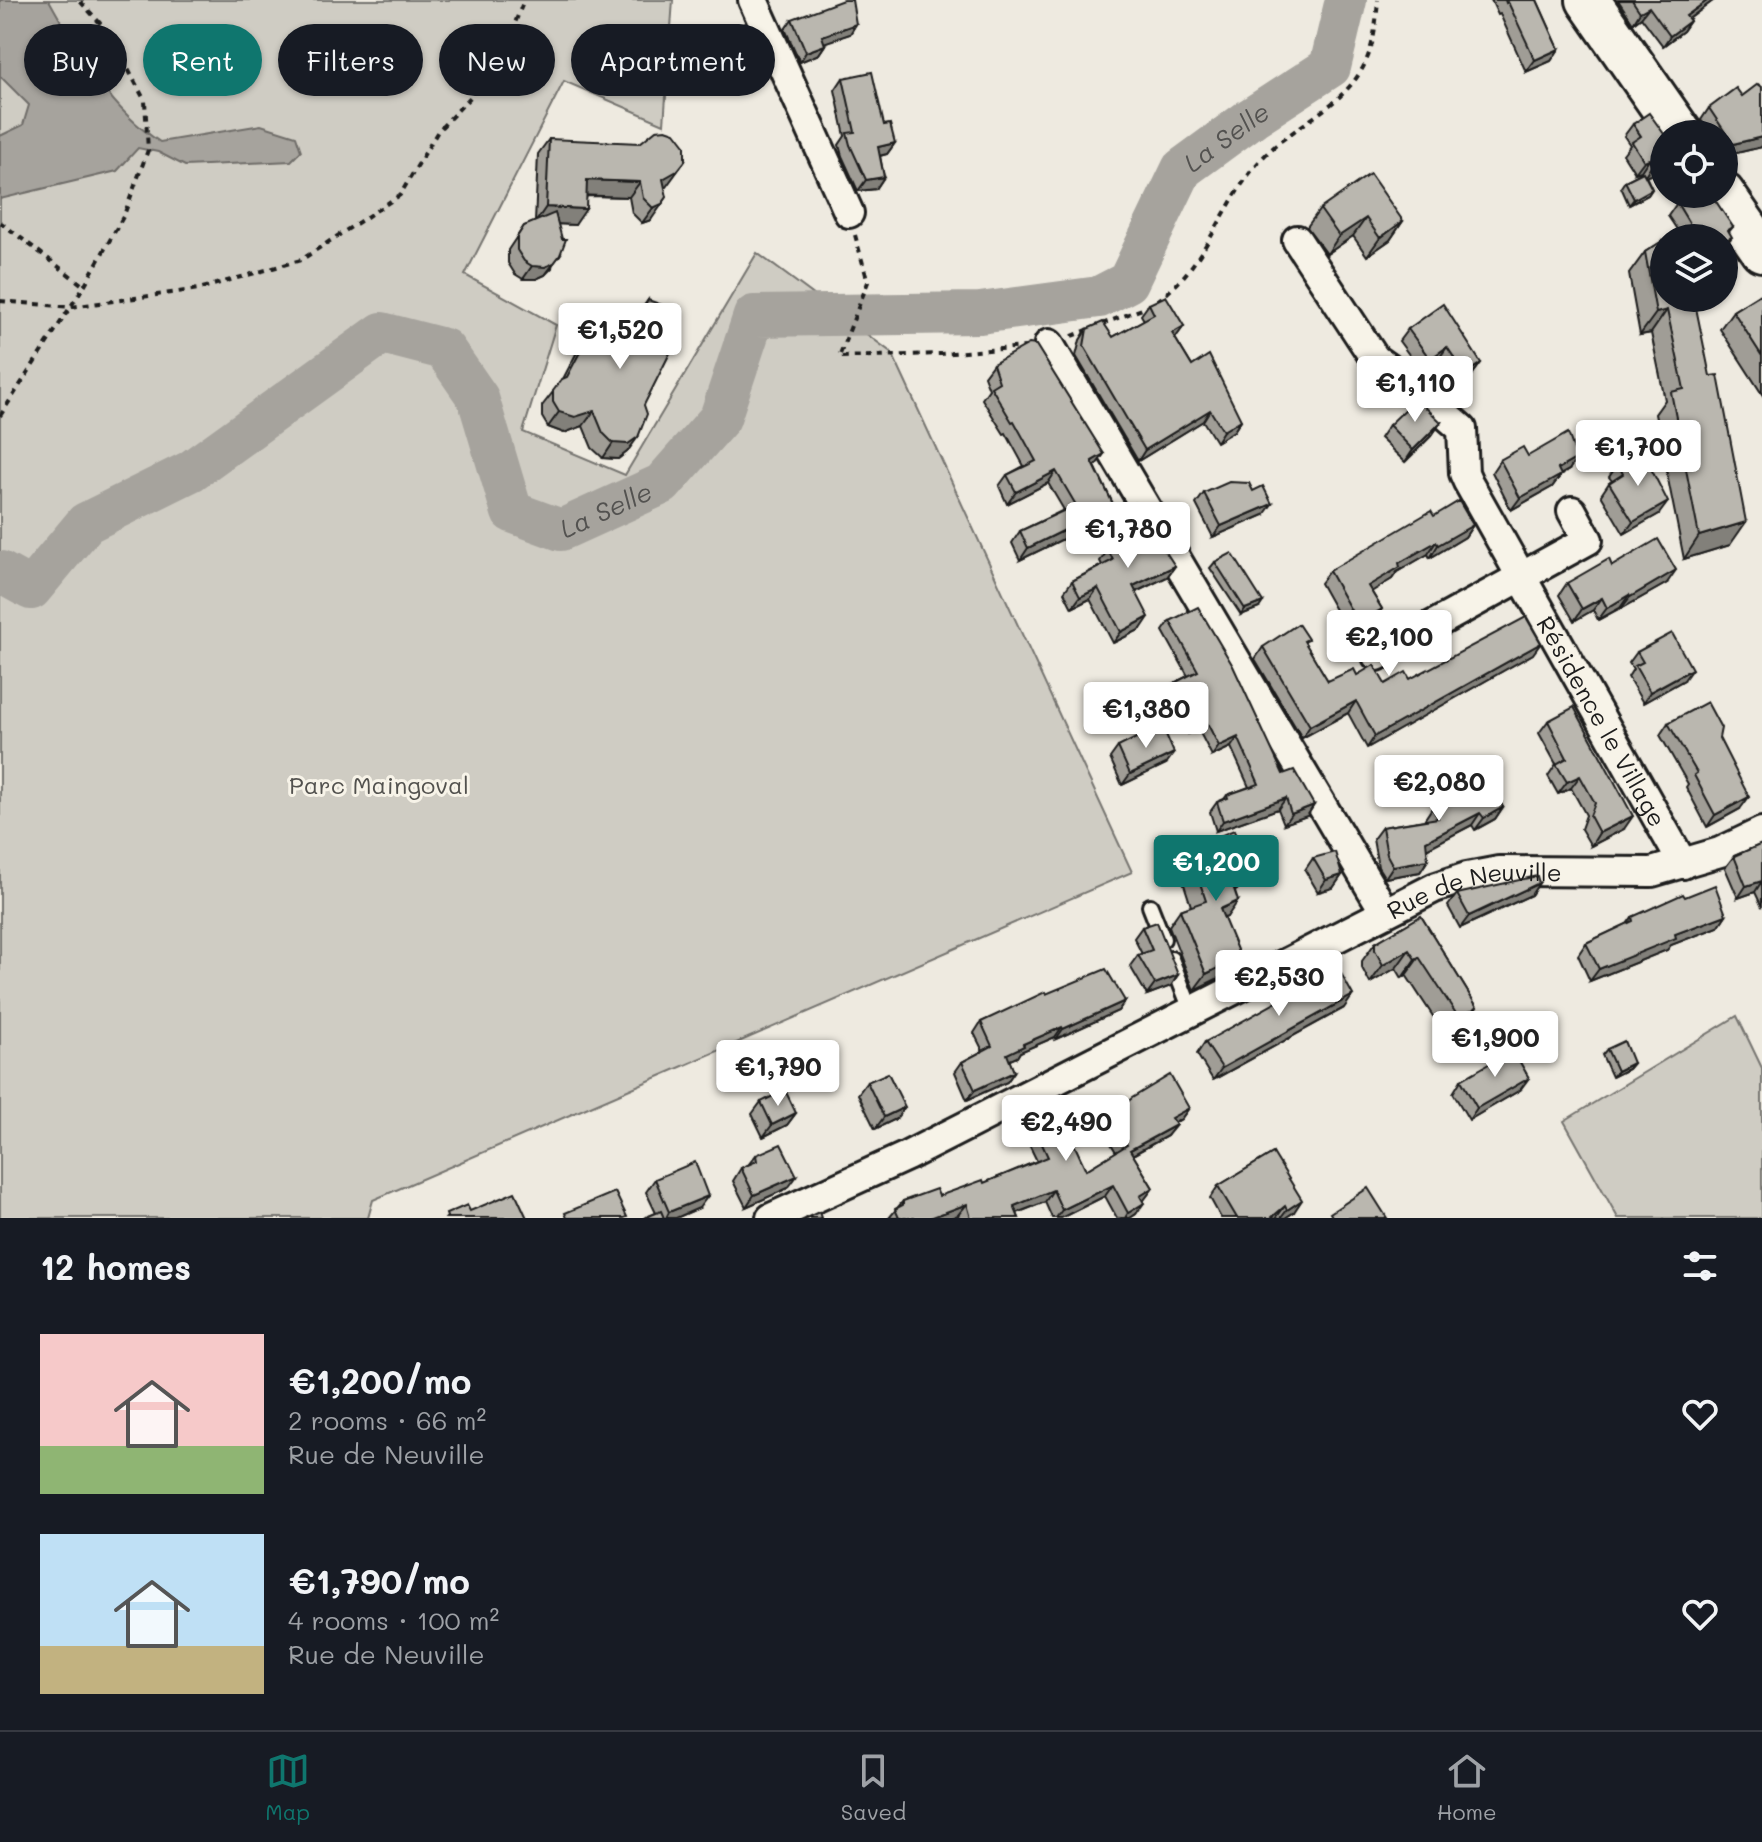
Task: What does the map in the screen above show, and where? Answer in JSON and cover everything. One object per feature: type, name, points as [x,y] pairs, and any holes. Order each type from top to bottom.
[{"type":"main road","points":[[1588,0],[1671,120]]},
{"type":"main road","points":[[1733,208],[1762,250]]},
{"type":"street","points":[[753,0],[849,213]]},
{"type":"street","name":"Résidence le Village","points":[[1297,240],[1375,359],[1410,384],[1462,429],[1464,473],[1468,482],[1683,864]]},
{"type":"street","points":[[1049,344],[1385,912]]},
{"type":"street","points":[[1377,656],[1588,540],[1572,511]]},
{"type":"street","name":"Rue de Neuville","points":[[771,1218],[907,1156],[1434,888],[1483,873],[1515,870],[1636,873],[1683,864],[1720,852],[1762,832]]},
{"type":"lane","points":[[1150,906],[1191,1010]]},
{"type":"path","points":[[0,416],[84,286],[124,215],[148,150],[145,101],[109,33],[79,0]]},
{"type":"path","points":[[0,301],[71,307],[199,289],[301,260],[400,195],[438,131],[497,69],[524,0]]},
{"type":"path","points":[[849,213],[868,282],[839,357],[941,354],[1049,344],[1148,307],[1172,290],[1195,261],[1258,164],[1281,141],[1352,84],[1363,69],[1374,38],[1378,0]]},
{"type":"path","points":[[0,222],[84,286]]},
{"type":"green space","name":"Parc Maingoval","points":[[0,0],[673,0],[671,24],[571,24],[571,84],[564,81],[465,275],[556,325],[523,432],[625,475],[757,253],[892,353],[1132,872],[373,1200],[368,1218],[0,1218]]},
{"type":"green space","name":"Parc Maingoval","points":[[599,96],[666,96],[664,124]]},
{"type":"green space","points":[[1737,1016],[1762,1068],[1762,1218],[1618,1218],[1564,1121]]},
{"type":"shaded area","points":[[0,0],[49,0],[63,24],[24,24],[24,96],[110,96],[160,142],[261,125],[296,136],[301,151],[291,161],[185,166],[158,152],[138,148],[117,171],[0,199],[0,136],[23,125],[29,105],[0,76]]},
{"type":"building","points":[[843,0],[852,0],[856,24],[822,36],[825,45],[806,52],[792,19]]},
{"type":"building","points":[[1505,0],[1537,0],[1559,49],[1535,60]]},
{"type":"building","points":[[1632,0],[1708,0],[1686,16],[1690,21],[1670,36],[1649,7],[1640,12]]},
{"type":"building","points":[[872,72],[884,125],[890,124],[895,143],[878,147],[884,177],[866,180],[847,133],[855,132],[843,78]]},
{"type":"building","points":[[1758,84],[1762,87],[1762,137],[1738,143],[1738,120],[1717,120],[1709,108],[1736,88],[1742,96]]},
{"type":"building","points":[[1649,113],[1654,120],[1650,120],[1650,161],[1644,161],[1632,142],[1641,136],[1633,124]]},
{"type":"building","points":[[656,130],[675,132],[685,145],[685,161],[677,171],[663,179],[667,197],[662,204],[653,208],[643,198],[640,182],[587,180],[586,209],[546,207],[549,139],[640,143]]},
{"type":"building","points":[[1643,172],[1650,190],[1634,199],[1625,181]]},
{"type":"building","points":[[1370,174],[1403,221],[1380,238],[1366,218],[1339,236],[1320,209]]},
{"type":"building","points":[[1680,208],[1720,208],[1731,224],[1690,224]]},
{"type":"building","points":[[555,213],[562,239],[566,239],[560,255],[554,263],[545,267],[532,266],[524,261],[517,250],[517,237],[524,226]]},
{"type":"building","points":[[1650,249],[1650,280],[1645,252]]},
{"type":"building","points":[[1762,293],[1762,356],[1734,312],[1738,312],[1738,308]]},
{"type":"building","points":[[1166,296],[1184,326],[1172,333],[1192,366],[1209,355],[1241,420],[1223,431],[1210,410],[1145,450],[1084,346],[1087,329],[1103,322],[1113,337],[1154,314],[1149,304]]},
{"type":"building","points":[[648,300],[679,311],[682,323],[644,405],[647,414],[638,437],[628,444],[613,443],[603,433],[594,411],[575,417],[559,412],[553,402],[553,391],[567,377],[602,310],[634,327]]},
{"type":"building","points":[[1443,304],[1481,363],[1465,374],[1447,347],[1430,359],[1408,329]]},
{"type":"building","points":[[1667,312],[1697,312],[1710,376],[1718,375],[1746,522],[1699,536],[1671,392],[1684,389]]},
{"type":"building","points":[[1029,344],[1036,345],[1104,454],[1092,461],[1114,506],[1028,548],[1020,531],[1076,505],[1056,471],[1016,492],[1007,475],[1036,461],[991,387],[999,382],[993,364]]},
{"type":"building","points":[[1413,402],[1420,402],[1441,422],[1413,450],[1389,425]]},
{"type":"building","points":[[1568,433],[1577,458],[1558,469],[1561,475],[1520,498],[1500,460],[1523,447],[1528,456]]},
{"type":"building","points":[[1642,451],[1668,502],[1633,522],[1609,483],[1623,474],[1618,464]]},
{"type":"building","points":[[1229,482],[1249,483],[1253,491],[1263,486],[1272,504],[1221,526],[1204,493]]},
{"type":"building","points":[[1459,501],[1473,525],[1399,563],[1400,567],[1368,586],[1382,609],[1358,623],[1329,571],[1431,511],[1434,516]]},
{"type":"building","points":[[1134,503],[1175,566],[1133,586],[1149,617],[1121,632],[1098,588],[1080,597],[1072,581],[1113,560],[1108,550],[1129,539],[1116,512]]},
{"type":"building","points":[[1658,539],[1676,570],[1607,608],[1602,598],[1582,609],[1567,583],[1609,559],[1612,566]]},
{"type":"building","points":[[1232,553],[1263,602],[1245,609],[1215,562]]},
{"type":"building","points":[[1198,607],[1233,666],[1283,774],[1294,770],[1314,805],[1291,814],[1286,798],[1223,821],[1217,802],[1228,798],[1227,795],[1259,784],[1238,737],[1219,746],[1205,719],[1196,723],[1174,683],[1198,671],[1170,621]]},
{"type":"building","points":[[1526,617],[1541,643],[1375,736],[1356,701],[1310,726],[1263,647],[1298,624],[1308,639],[1304,641],[1328,681],[1354,669],[1357,675],[1374,665],[1385,684],[1406,672],[1410,679]]},
{"type":"building","points":[[1672,633],[1692,669],[1650,692],[1635,666],[1643,662],[1637,652]]},
{"type":"building","points":[[1707,702],[1721,728],[1719,738],[1749,797],[1715,815],[1694,775],[1697,773],[1668,723]]},
{"type":"building","points":[[1574,707],[1633,816],[1599,833],[1590,816],[1595,803],[1580,776],[1567,782],[1556,764],[1567,758],[1548,721]]},
{"type":"building","points":[[1162,725],[1174,753],[1130,774],[1118,747]]},
{"type":"building","points":[[1487,777],[1503,807],[1484,818],[1480,813],[1426,841],[1428,860],[1393,866],[1387,855],[1382,827],[1438,818],[1432,808]]},
{"type":"building","points":[[1234,830],[1248,874],[1231,880],[1238,901],[1220,909],[1240,957],[1206,974],[1180,910],[1206,901],[1192,859],[1221,849],[1217,837]]},
{"type":"building","points":[[1762,844],[1762,881],[1746,886],[1734,856]]},
{"type":"building","points":[[1335,852],[1342,875],[1326,880],[1313,858]]},
{"type":"building","points":[[1537,876],[1539,883],[1469,916],[1457,894]]},
{"type":"building","points":[[1715,885],[1726,915],[1675,934],[1676,938],[1599,969],[1586,943],[1633,921],[1632,917],[1683,894],[1685,897]]},
{"type":"building","points":[[1421,916],[1477,1007],[1459,1018],[1419,957],[1415,959],[1409,950],[1383,965],[1375,950],[1375,943]]},
{"type":"building","points":[[1157,922],[1178,975],[1155,984],[1138,955],[1152,950],[1142,927]]},
{"type":"building","points":[[1338,968],[1353,995],[1222,1068],[1205,1042]]},
{"type":"building","points":[[1106,969],[1125,1001],[1023,1044],[1007,1054],[1014,1072],[975,1090],[962,1062],[992,1046],[981,1022],[1045,992]]},
{"type":"building","points":[[1624,1041],[1633,1063],[1617,1071],[1607,1049]]},
{"type":"building","points":[[1513,1050],[1529,1078],[1477,1108],[1461,1080]]},
{"type":"building","points":[[888,1073],[905,1107],[884,1117],[867,1082]]},
{"type":"building","points":[[1170,1075],[1189,1108],[1171,1118],[1176,1125],[1130,1150],[1153,1188],[1140,1196],[1144,1203],[1128,1213],[1113,1185],[1062,1210],[1053,1190],[1014,1206],[1019,1218],[971,1218],[967,1204],[930,1218],[899,1218],[895,1209],[903,1205],[903,1201],[936,1189],[939,1196],[983,1180],[984,1183],[1048,1157],[1029,1116],[1061,1102],[1074,1128],[1068,1131],[1086,1170],[1127,1145],[1110,1117],[1124,1109],[1123,1106],[1132,1098]]},
{"type":"building","points":[[785,1090],[796,1113],[772,1125],[761,1102]]},
{"type":"building","points":[[781,1144],[797,1176],[754,1195],[741,1168],[757,1161],[756,1155]]},
{"type":"building","points":[[1273,1153],[1302,1200],[1287,1210],[1285,1206],[1271,1218],[1237,1218],[1218,1186]]},
{"type":"building","points":[[695,1162],[708,1196],[669,1212],[655,1179]]},
{"type":"building","points":[[1368,1188],[1387,1218],[1333,1218],[1330,1213]]},
{"type":"building","points":[[515,1192],[527,1218],[446,1218],[446,1214],[467,1205],[470,1211]]},
{"type":"building","points":[[615,1192],[627,1217],[567,1218],[565,1213]]},
{"type":"building","points":[[661,1211],[664,1218],[644,1218]]},
{"type":"building","points":[[819,1212],[821,1218],[806,1218]]},
{"type":"waterway","name":"La Selle","points":[[0,572],[31,589],[86,523],[191,471],[382,333],[444,349],[478,398],[512,512],[561,530],[662,484],[720,418],[754,316],[980,313],[1099,297],[1128,282],[1182,169],[1253,117],[1330,67],[1346,0]]}]
